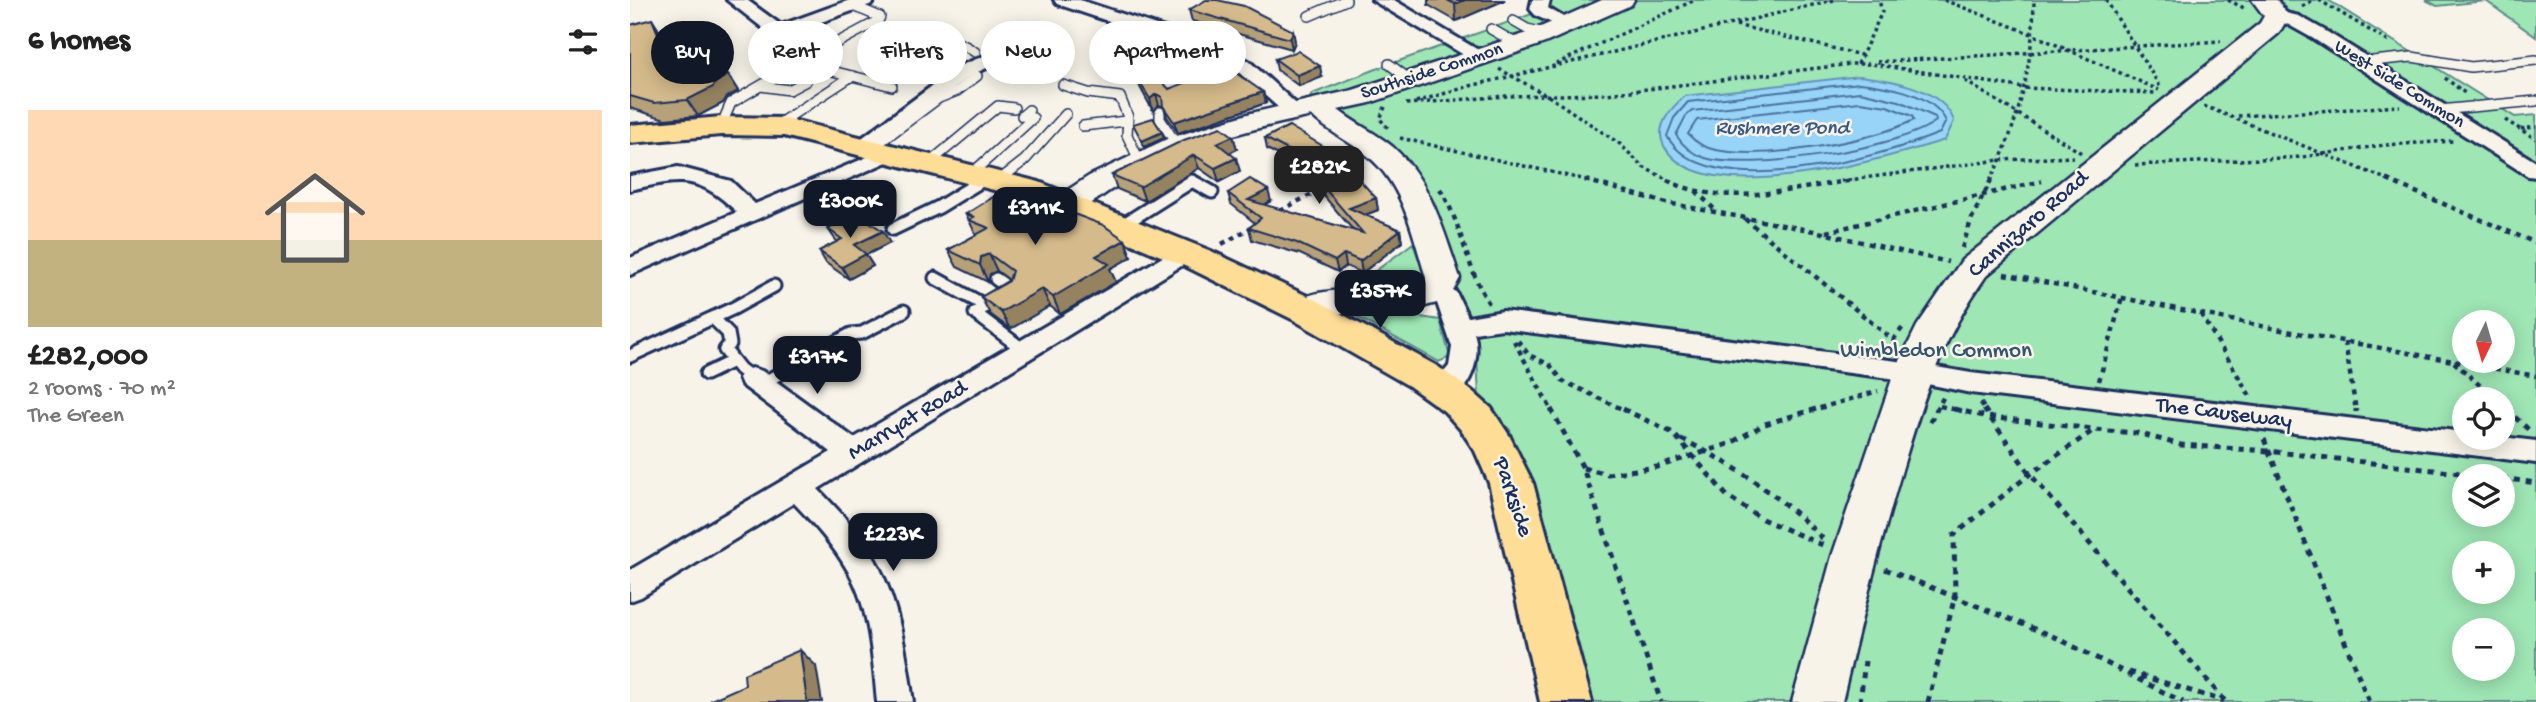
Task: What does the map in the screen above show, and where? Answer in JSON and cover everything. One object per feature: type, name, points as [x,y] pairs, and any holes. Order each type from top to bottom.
[{"type":"main road","name":"Southside Common","points":[[1068,204],[1140,162],[1177,145],[1306,108],[1402,88],[1505,46],[1556,29],[1622,0]]},
{"type":"main road","name":"Cannizaro Road","points":[[1817,702],[1854,556],[1920,382],[1943,310],[1974,268],[2106,159],[2172,95],[2270,28],[2270,8]]},
{"type":"main road","points":[[1305,310],[1318,303],[1358,300],[1408,301],[1436,292],[1443,278],[1420,209],[1400,174],[1395,146],[1306,108]]},
{"type":"main road","name":"Parkside","points":[[630,134],[720,126],[775,126],[985,177],[1068,204],[1193,256],[1369,344],[1443,390],[1476,419],[1494,446],[1511,483],[1566,702]]},
{"type":"street","points":[[736,0],[779,32],[858,3]]},
{"type":"street","points":[[1063,0],[1219,52],[1306,108]]},
{"type":"street","points":[[1381,0],[1505,46]]},
{"type":"street","points":[[1541,0],[1539,9],[1556,29]]},
{"type":"street","name":"West Side Common","points":[[2270,8],[2363,62],[2536,171]]},
{"type":"street","points":[[630,267],[786,200],[874,150],[965,70],[981,66]]},
{"type":"street","points":[[630,183],[678,173],[723,186],[752,214]]},
{"type":"street","name":"Marryat Road","points":[[630,587],[1025,351],[1193,256]]},
{"type":"street","points":[[1436,292],[1447,298],[1460,328],[1467,358],[1465,368],[1443,390]]},
{"type":"street","name":"The Causeway","points":[[1460,328],[1484,321],[1503,320],[1920,382],[1971,383],[2255,409],[2535,444]]},
{"type":"street","points":[[749,374],[853,453]]},
{"type":"street","points":[[798,487],[828,518],[861,564],[878,612],[892,667],[895,702]]},
{"type":"lane","points":[[1309,16],[1346,0]]},
{"type":"lane","points":[[843,40],[878,21],[880,17],[858,3]]},
{"type":"lane","points":[[1492,29],[1505,46]]},
{"type":"lane","points":[[2363,62],[2412,57],[2471,67],[2536,60]]},
{"type":"lane","points":[[843,74],[892,86]]},
{"type":"lane","points":[[775,126],[852,76]]},
{"type":"lane","points":[[874,150],[939,98],[957,91],[977,76]]},
{"type":"lane","points":[[720,126],[731,103],[764,84]]},
{"type":"lane","points":[[761,86],[789,90],[800,84]]},
{"type":"lane","points":[[1063,85],[1088,93],[1120,97],[1128,117],[1123,127],[1125,134],[1140,162]]},
{"type":"lane","points":[[926,163],[971,117],[993,101]]},
{"type":"lane","points":[[2440,110],[2536,101]]},
{"type":"lane","points":[[926,163],[986,114],[998,107],[1014,108]]},
{"type":"lane","points":[[985,177],[1033,118],[1022,116],[1029,110]]},
{"type":"lane","points":[[1160,112],[1160,119],[1177,145]]},
{"type":"lane","points":[[893,229],[939,207],[985,177],[1025,160],[1066,114]]},
{"type":"lane","points":[[1083,126],[1126,121]]},
{"type":"lane","points":[[1121,226],[1192,181],[1213,192]]},
{"type":"lane","points":[[935,278],[985,306]]},
{"type":"lane","points":[[996,279],[1013,291],[975,313],[1025,351]]},
{"type":"lane","points":[[630,356],[774,286]]},
{"type":"lane","points":[[706,374],[749,374],[851,334],[862,334],[904,311]]},
{"type":"lane","points":[[713,317],[728,333],[730,344],[725,350],[749,374]]},
{"type":"path","points":[[1551,67],[1695,0]]},
{"type":"path","points":[[1402,88],[1514,76],[1834,0]]},
{"type":"path","points":[[1857,64],[1882,12],[1879,0]]},
{"type":"path","points":[[1944,0],[2035,35],[2172,95]]},
{"type":"path","points":[[1974,268],[1961,247],[2000,160],[2025,88],[2035,35],[2034,0]]},
{"type":"path","points":[[2106,0],[2133,45],[2172,95]]},
{"type":"path","points":[[1733,24],[1861,55]]},
{"type":"path","points":[[1402,88],[1550,97],[1665,89],[1694,82],[1857,64],[2065,48],[2229,41]]},
{"type":"path","points":[[1505,46],[1495,66],[1550,97],[1620,144],[1643,167],[1684,188],[1694,190],[1732,196],[2000,160],[2087,156],[1964,80]]},
{"type":"path","points":[[1857,64],[1935,73],[1964,80],[2025,88],[2167,93],[2322,152],[2536,243]]},
{"type":"path","points":[[1376,106],[1386,104],[1380,119],[1395,146]]},
{"type":"path","points":[[2234,117],[2406,106],[2440,110]]},
{"type":"path","points":[[2521,130],[2536,127]]},
{"type":"path","points":[[2106,159],[2140,166],[2302,157],[2322,152],[2485,139]]},
{"type":"path","points":[[1275,214],[1395,146],[1573,176],[1662,202],[1822,233],[1974,268],[2452,361]]},
{"type":"path","points":[[1822,233],[2045,181]]},
{"type":"path","points":[[1436,183],[1454,211],[1483,296],[1503,320],[1583,468],[1661,702]]},
{"type":"path","points":[[1694,190],[1717,213]]},
{"type":"path","points":[[1744,219],[1920,382],[1987,417],[2137,433],[2181,445],[2268,451],[2452,472]]},
{"type":"path","points":[[1193,256],[1263,221]]},
{"type":"path","points":[[2099,381],[2122,297]]},
{"type":"path","points":[[2200,313],[2255,409],[2268,451],[2369,702]]},
{"type":"path","points":[[2345,342],[2357,412]]},
{"type":"path","points":[[2515,372],[2536,376]]},
{"type":"path","points":[[2467,373],[2482,387]]},
{"type":"path","points":[[1583,468],[1608,474],[1657,467],[1729,444],[1765,424],[1878,391],[1920,382]]},
{"type":"path","points":[[1971,383],[1987,417],[2030,474],[2226,702]]},
{"type":"path","points":[[2515,421],[2535,444]]},
{"type":"path","points":[[1928,702],[1955,596],[1954,535],[2030,474],[2094,430]]},
{"type":"path","points":[[1677,437],[1706,450],[1795,509],[1831,548]]},
{"type":"path","points":[[2515,480],[2536,483]]},
{"type":"path","points":[[2117,668],[2226,702]]},
{"type":"green space","points":[[1546,0],[1611,0],[1561,22],[1358,93],[1310,98],[1312,94],[1379,68],[1546,9]]},
{"type":"green space","name":"Wimbledon Common","points":[[1635,0],[2258,0],[2536,177],[2536,702],[1587,702],[1544,536],[1510,430],[1479,398],[1477,357],[1430,202],[1336,109],[1555,37]]},
{"type":"green space","points":[[2270,0],[2328,0],[2515,117],[2536,115],[2536,165]]},
{"type":"green space","points":[[2426,0],[2536,0],[2536,37],[2486,1],[2437,6]]},
{"type":"green space","points":[[1413,243],[1423,272],[1410,286],[1393,290],[1354,287]]},
{"type":"green space","points":[[1359,308],[1440,320],[1450,357],[1439,362],[1352,314]]},
{"type":"water","name":"Rushmere Pond","points":[[1860,76],[1901,83],[1939,101],[1954,121],[1945,140],[1840,167],[1797,175],[1754,178],[1715,176],[1684,166],[1664,146],[1661,139],[1666,118],[1685,96]]},
{"type":"building","points":[[1206,0],[1217,0],[1244,6],[1293,31],[1290,39],[1246,26],[1246,21],[1227,21],[1189,10]]},
{"type":"building","points":[[1447,0],[1465,0],[1455,4]]},
{"type":"building","points":[[652,19],[653,21],[651,84],[715,84],[713,87],[687,100],[654,103],[630,96],[630,25]]},
{"type":"building","points":[[1298,51],[1320,66],[1297,75],[1275,59]]},
{"type":"building","points":[[1246,80],[1263,92],[1174,122],[1163,106],[1162,97],[1156,94],[1150,99],[1141,84],[1164,84],[1169,89],[1182,84],[1246,84]]},
{"type":"building","points":[[1153,118],[1162,132],[1142,141],[1133,124]]},
{"type":"building","points":[[1289,126],[1328,149],[1331,148],[1376,198],[1349,208],[1400,230],[1360,261],[1344,254],[1335,261],[1297,243],[1249,228],[1261,218],[1228,193],[1250,179],[1268,190],[1248,200],[1363,233],[1320,183],[1339,177],[1265,138]]},
{"type":"building","points":[[1221,127],[1233,136],[1217,143],[1236,158],[1215,168],[1194,155],[1140,187],[1112,175],[1184,140]]},
{"type":"building","points":[[1003,191],[1016,197],[1021,194],[1103,225],[1125,240],[1096,256],[1109,264],[1053,297],[1042,289],[1001,312],[981,297],[1009,281],[1012,271],[989,254],[981,257],[980,265],[948,250],[989,228],[969,220],[974,217],[966,214]]},
{"type":"building","points":[[858,214],[883,231],[854,245],[866,254],[842,267],[819,251],[842,239],[828,229]]},
{"type":"building","points":[[800,650],[807,702],[711,702],[745,685],[744,674]]}]
